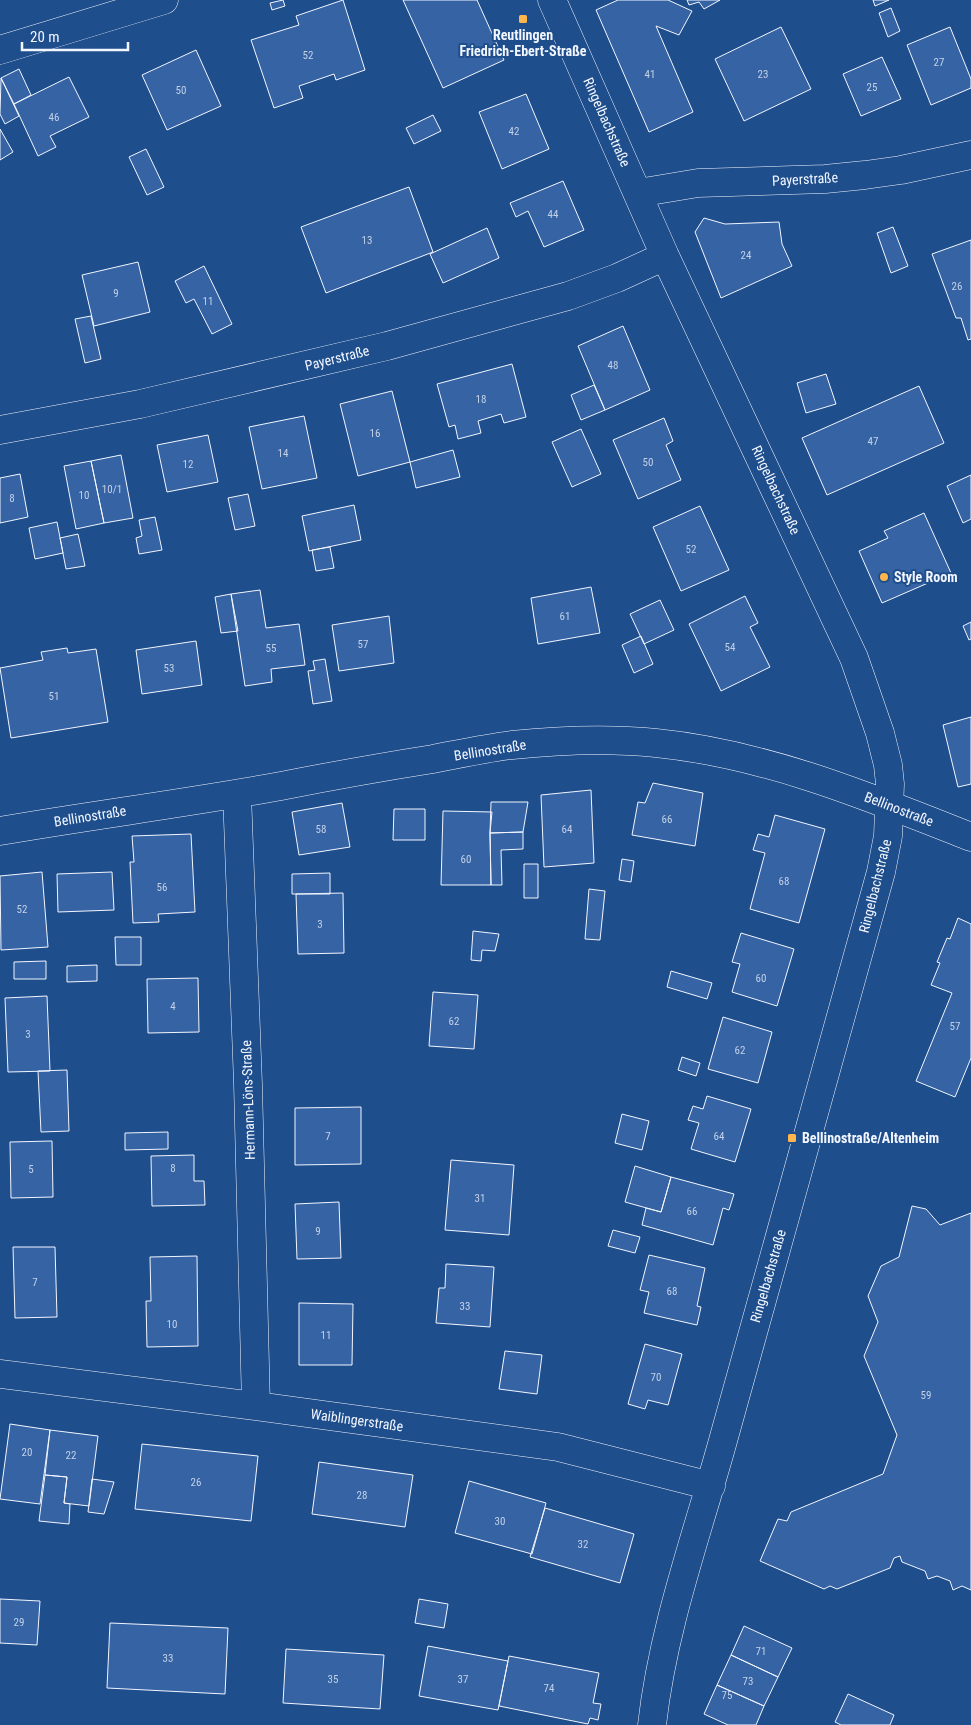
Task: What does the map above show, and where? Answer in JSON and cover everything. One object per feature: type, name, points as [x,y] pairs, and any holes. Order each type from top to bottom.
[{"type":"street","points":[[0,50],[164,0]]},
{"type":"street","name":"Ringelbachstraße","points":[[552,0],[665,256],[854,658],[870,701],[888,765],[890,806],[888,836],[881,872],[667,1634],[658,1677],[652,1725]]},
{"type":"street","name":"Payerstraße","points":[[638,193],[698,183],[815,179],[865,175],[902,170],[971,154]]},
{"type":"street","name":"Payerstraße","points":[[0,430],[140,404],[388,346],[568,296],[617,278],[665,256]]},
{"type":"street","name":"Bellinostraße","points":[[0,831],[97,814],[237,794],[510,745],[561,740],[608,740],[656,743],[734,756],[837,786],[971,837]]},
{"type":"street","name":"Hermann-Löns-Straße","points":[[237,794],[248,1084],[256,1406]]},
{"type":"street","name":"Waiblingerstraße","points":[[0,1374],[256,1406],[558,1448],[710,1486]]},
{"type":"building","points":[[283,0],[285,6],[272,10],[270,3]]},
{"type":"building","points":[[343,0],[365,70],[336,80],[334,74],[299,86],[303,98],[274,108],[251,40],[299,25],[296,16]]},
{"type":"building","points":[[403,0],[477,0],[504,60],[443,88]]},
{"type":"building","points":[[618,0],[668,0],[692,11],[679,35],[656,26],[693,112],[649,132],[596,10]]},
{"type":"building","points":[[687,0],[720,0],[704,9],[699,2],[689,5]]},
{"type":"building","points":[[873,0],[889,0],[875,6]]},
{"type":"building","points":[[891,8],[900,31],[888,37],[879,13]]},
{"type":"building","points":[[781,27],[811,89],[744,121],[715,59]]},
{"type":"building","points":[[950,27],[971,79],[971,88],[931,105],[907,45]]},
{"type":"building","points":[[196,50],[221,106],[167,130],[142,75]]},
{"type":"building","points":[[882,57],[901,99],[861,116],[843,74]]},
{"type":"building","points":[[19,69],[31,95],[14,104],[1,78]]},
{"type":"building","points":[[69,77],[89,117],[50,136],[56,147],[38,156],[14,104]]},
{"type":"building","points":[[1,78],[19,116],[5,124],[0,114]]},
{"type":"building","points":[[526,94],[549,149],[502,169],[479,112]]},
{"type":"building","points":[[433,115],[441,131],[414,144],[406,128]]},
{"type":"building","points":[[0,129],[13,152],[0,160]]},
{"type":"building","points":[[146,149],[164,187],[147,195],[129,157]]},
{"type":"building","points":[[563,181],[584,230],[544,247],[528,211],[516,217],[510,203]]},
{"type":"building","points":[[409,187],[433,252],[326,293],[301,227]]},
{"type":"building","points":[[704,218],[725,224],[779,222],[782,244],[792,266],[721,298],[695,232]]},
{"type":"building","points":[[893,227],[908,266],[891,273],[877,233]]},
{"type":"building","points":[[487,228],[499,258],[443,283],[430,254]]},
{"type":"building","points":[[971,240],[971,339],[968,340],[961,318],[956,318],[932,254]]},
{"type":"building","points":[[138,262],[150,312],[94,326],[82,275]]},
{"type":"building","points":[[204,266],[232,324],[212,334],[194,299],[186,303],[175,281]]},
{"type":"building","points":[[91,316],[101,359],[85,363],[75,319]]},
{"type":"building","points":[[623,326],[650,390],[605,410],[578,346]]},
{"type":"building","points":[[512,364],[526,417],[504,423],[501,414],[478,421],[481,433],[458,439],[455,425],[449,427],[437,384]]},
{"type":"building","points":[[826,374],[836,404],[806,413],[797,383]]},
{"type":"building","points":[[594,385],[605,410],[581,420],[571,395]]},
{"type":"building","points":[[919,386],[944,443],[827,495],[802,438]]},
{"type":"building","points":[[392,391],[410,462],[358,476],[340,404]]},
{"type":"building","points":[[304,416],[317,478],[262,489],[249,427]]},
{"type":"building","points":[[664,418],[673,441],[666,445],[681,480],[638,499],[613,440]]},
{"type":"building","points":[[581,429],[601,474],[572,487],[552,442]]},
{"type":"building","points":[[208,435],[218,482],[167,492],[157,445]]},
{"type":"building","points":[[453,450],[460,477],[416,488],[410,462]]},
{"type":"building","points":[[121,455],[133,518],[104,523],[91,461]]},
{"type":"building","points":[[91,461],[104,523],[76,529],[64,466]]},
{"type":"building","points":[[20,474],[28,517],[0,523],[0,478]]},
{"type":"building","points":[[971,475],[971,519],[963,523],[947,486]]},
{"type":"building","points":[[248,494],[255,526],[235,530],[228,498]]},
{"type":"building","points":[[354,505],[361,540],[309,551],[302,516]]},
{"type":"building","points":[[700,506],[729,570],[681,591],[653,527]]},
{"type":"building","points":[[924,513],[951,573],[882,603],[859,551],[888,538],[884,531]]},
{"type":"building","points":[[155,517],[162,550],[139,554],[136,538],[142,536],[139,520]]},
{"type":"building","points":[[57,522],[63,553],[35,559],[29,528]]},
{"type":"building","points":[[78,534],[85,566],[66,569],[60,538]]},
{"type":"building","points":[[330,547],[334,568],[316,571],[312,550]]},
{"type":"building","points":[[591,587],[600,633],[538,644],[531,598]]},
{"type":"building","points":[[260,590],[266,628],[299,624],[305,665],[271,669],[272,682],[245,686],[231,594]]},
{"type":"building","points":[[231,594],[238,631],[221,633],[215,597]]},
{"type":"building","points":[[745,596],[758,623],[750,627],[770,667],[721,691],[689,624]]},
{"type":"building","points":[[660,600],[674,630],[644,644],[630,614]]},
{"type":"building","points":[[389,616],[394,663],[339,671],[332,625]]},
{"type":"building","points":[[971,622],[971,639],[969,640],[963,626]]},
{"type":"building","points":[[641,636],[653,664],[634,673],[622,645]]},
{"type":"building","points":[[196,641],[202,685],[142,694],[136,650]]},
{"type":"building","points":[[67,648],[68,653],[96,649],[108,722],[11,738],[0,668],[43,660],[41,652]]},
{"type":"building","points":[[325,659],[332,701],[313,704],[308,671],[315,670],[313,661]]},
{"type":"building","points":[[971,717],[971,784],[958,787],[943,725]]},
{"type":"building","points":[[653,783],[703,793],[695,846],[632,835],[638,802],[645,803]]},
{"type":"building","points":[[591,790],[594,863],[544,867],[541,795]]},
{"type":"building","points":[[491,802],[528,802],[523,832],[490,833]]},
{"type":"building","points":[[342,803],[350,847],[299,855],[292,812]]},
{"type":"building","points":[[394,809],[425,809],[425,840],[393,840]]},
{"type":"building","points":[[443,811],[492,812],[490,833],[491,885],[441,885]]},
{"type":"building","points":[[775,815],[825,829],[799,923],[750,909],[765,853],[753,850],[758,834],[769,837]]},
{"type":"building","points":[[523,832],[523,849],[501,850],[502,885],[491,885],[490,833]]},
{"type":"building","points":[[191,834],[195,912],[158,914],[159,922],[133,923],[130,862],[134,862],[132,836]]},
{"type":"building","points":[[622,859],[634,861],[631,882],[619,880]]},
{"type":"building","points":[[524,864],[538,864],[538,898],[524,898]]},
{"type":"building","points":[[42,872],[48,947],[1,950],[0,876]]},
{"type":"building","points":[[112,872],[114,910],[58,912],[57,874]]},
{"type":"building","points":[[330,873],[330,894],[292,894],[292,874]]},
{"type":"building","points":[[589,889],[605,891],[600,940],[585,939]]},
{"type":"building","points":[[343,893],[344,953],[298,954],[296,894]]},
{"type":"building","points":[[958,918],[971,924],[971,1058],[955,1097],[916,1081],[952,993],[931,985],[940,963],[937,962],[947,938],[950,939]]},
{"type":"building","points":[[473,931],[499,934],[495,951],[482,950],[481,961],[471,960]]},
{"type":"building","points":[[741,933],[794,949],[777,1006],[732,992],[740,964],[732,962]]},
{"type":"building","points":[[115,937],[141,937],[141,965],[116,965]]},
{"type":"building","points":[[46,961],[46,979],[14,979],[14,962]]},
{"type":"building","points":[[97,965],[97,981],[67,982],[67,966]]},
{"type":"building","points":[[671,971],[712,983],[707,999],[667,987]]},
{"type":"building","points":[[198,978],[199,1032],[148,1033],[147,979]]},
{"type":"building","points":[[433,992],[478,995],[474,1049],[429,1046]]},
{"type":"building","points":[[47,996],[50,1071],[8,1072],[5,998]]},
{"type":"building","points":[[723,1017],[772,1032],[758,1083],[708,1069]]},
{"type":"building","points":[[682,1057],[700,1063],[696,1076],[678,1070]]},
{"type":"building","points":[[67,1070],[69,1131],[41,1132],[38,1071]]},
{"type":"building","points":[[707,1096],[751,1109],[735,1162],[691,1149],[699,1123],[688,1120],[693,1106],[703,1109]]},
{"type":"building","points":[[361,1107],[361,1164],[295,1165],[295,1108]]},
{"type":"building","points":[[622,1114],[649,1121],[642,1150],[615,1143]]},
{"type":"building","points":[[168,1132],[168,1149],[125,1150],[125,1133]]},
{"type":"building","points":[[52,1141],[53,1197],[11,1198],[10,1142]]},
{"type":"building","points":[[194,1155],[194,1181],[204,1181],[205,1205],[152,1206],[151,1156]]},
{"type":"building","points":[[451,1160],[514,1165],[509,1235],[445,1230]]},
{"type":"building","points":[[635,1166],[671,1177],[661,1212],[625,1202]]},
{"type":"building","points":[[671,1177],[734,1194],[729,1210],[723,1208],[713,1245],[642,1225],[646,1208],[661,1212]]},
{"type":"building","points":[[339,1202],[341,1258],[297,1259],[295,1204]]},
{"type":"building","points":[[912,1206],[926,1209],[940,1225],[971,1213],[971,1590],[962,1586],[953,1590],[950,1581],[937,1576],[928,1579],[925,1571],[902,1562],[900,1556],[894,1558],[890,1568],[837,1589],[830,1586],[824,1589],[760,1561],[778,1519],[787,1521],[791,1512],[883,1474],[897,1435],[864,1356],[878,1322],[868,1296],[881,1266],[899,1257]]},
{"type":"building","points":[[613,1230],[640,1237],[635,1253],[608,1246]]},
{"type":"building","points":[[13,1247],[55,1247],[57,1317],[15,1318]]},
{"type":"building","points":[[649,1255],[705,1268],[697,1306],[701,1307],[697,1325],[644,1313],[649,1292],[640,1290]]},
{"type":"building","points":[[197,1256],[198,1346],[147,1347],[146,1301],[151,1301],[150,1257]]},
{"type":"building","points":[[446,1264],[494,1267],[490,1327],[436,1323],[439,1288],[445,1288]]},
{"type":"building","points":[[299,1303],[353,1304],[352,1365],[299,1365]]},
{"type":"building","points":[[645,1344],[682,1354],[668,1405],[648,1400],[645,1409],[628,1404]]},
{"type":"building","points":[[505,1351],[542,1355],[537,1394],[499,1389]]},
{"type":"building","points":[[10,1424],[50,1430],[40,1504],[0,1499]]},
{"type":"building","points":[[50,1430],[98,1436],[89,1506],[64,1503],[67,1477],[45,1475]]},
{"type":"building","points":[[142,1444],[258,1456],[251,1521],[135,1509]]},
{"type":"building","points":[[319,1462],[413,1475],[405,1527],[312,1514]]},
{"type":"building","points":[[45,1475],[67,1477],[64,1503],[70,1504],[69,1524],[39,1521]]},
{"type":"building","points":[[92,1479],[114,1482],[104,1514],[88,1512]]},
{"type":"building","points":[[469,1481],[546,1503],[532,1554],[455,1533]]},
{"type":"building","points":[[545,1508],[634,1534],[620,1583],[530,1557]]},
{"type":"building","points":[[0,1599],[40,1601],[37,1645],[0,1643]]},
{"type":"building","points":[[419,1599],[448,1604],[444,1628],[415,1623]]},
{"type":"building","points":[[110,1623],[228,1628],[225,1694],[107,1688]]},
{"type":"building","points":[[744,1626],[792,1648],[778,1677],[731,1655]]},
{"type":"building","points":[[428,1646],[508,1661],[498,1710],[419,1696]]},
{"type":"building","points":[[286,1649],[384,1655],[380,1709],[283,1703]]},
{"type":"building","points":[[731,1655],[778,1677],[764,1706],[717,1685]]},
{"type":"building","points":[[509,1656],[599,1673],[593,1703],[601,1704],[598,1720],[590,1718],[588,1724],[499,1706]]},
{"type":"building","points":[[717,1685],[764,1706],[756,1725],[728,1725],[704,1714]]},
{"type":"building","points":[[848,1694],[894,1715],[890,1725],[841,1725],[835,1722]]},
{"type":"place","name":"Reutlingen Friedrich-Ebert-Straße","points":[[523,19]]},
{"type":"place","name":"Style Room","points":[[884,577]]},
{"type":"place","name":"Bellinostraße/Altenheim","points":[[792,1138]]}]
